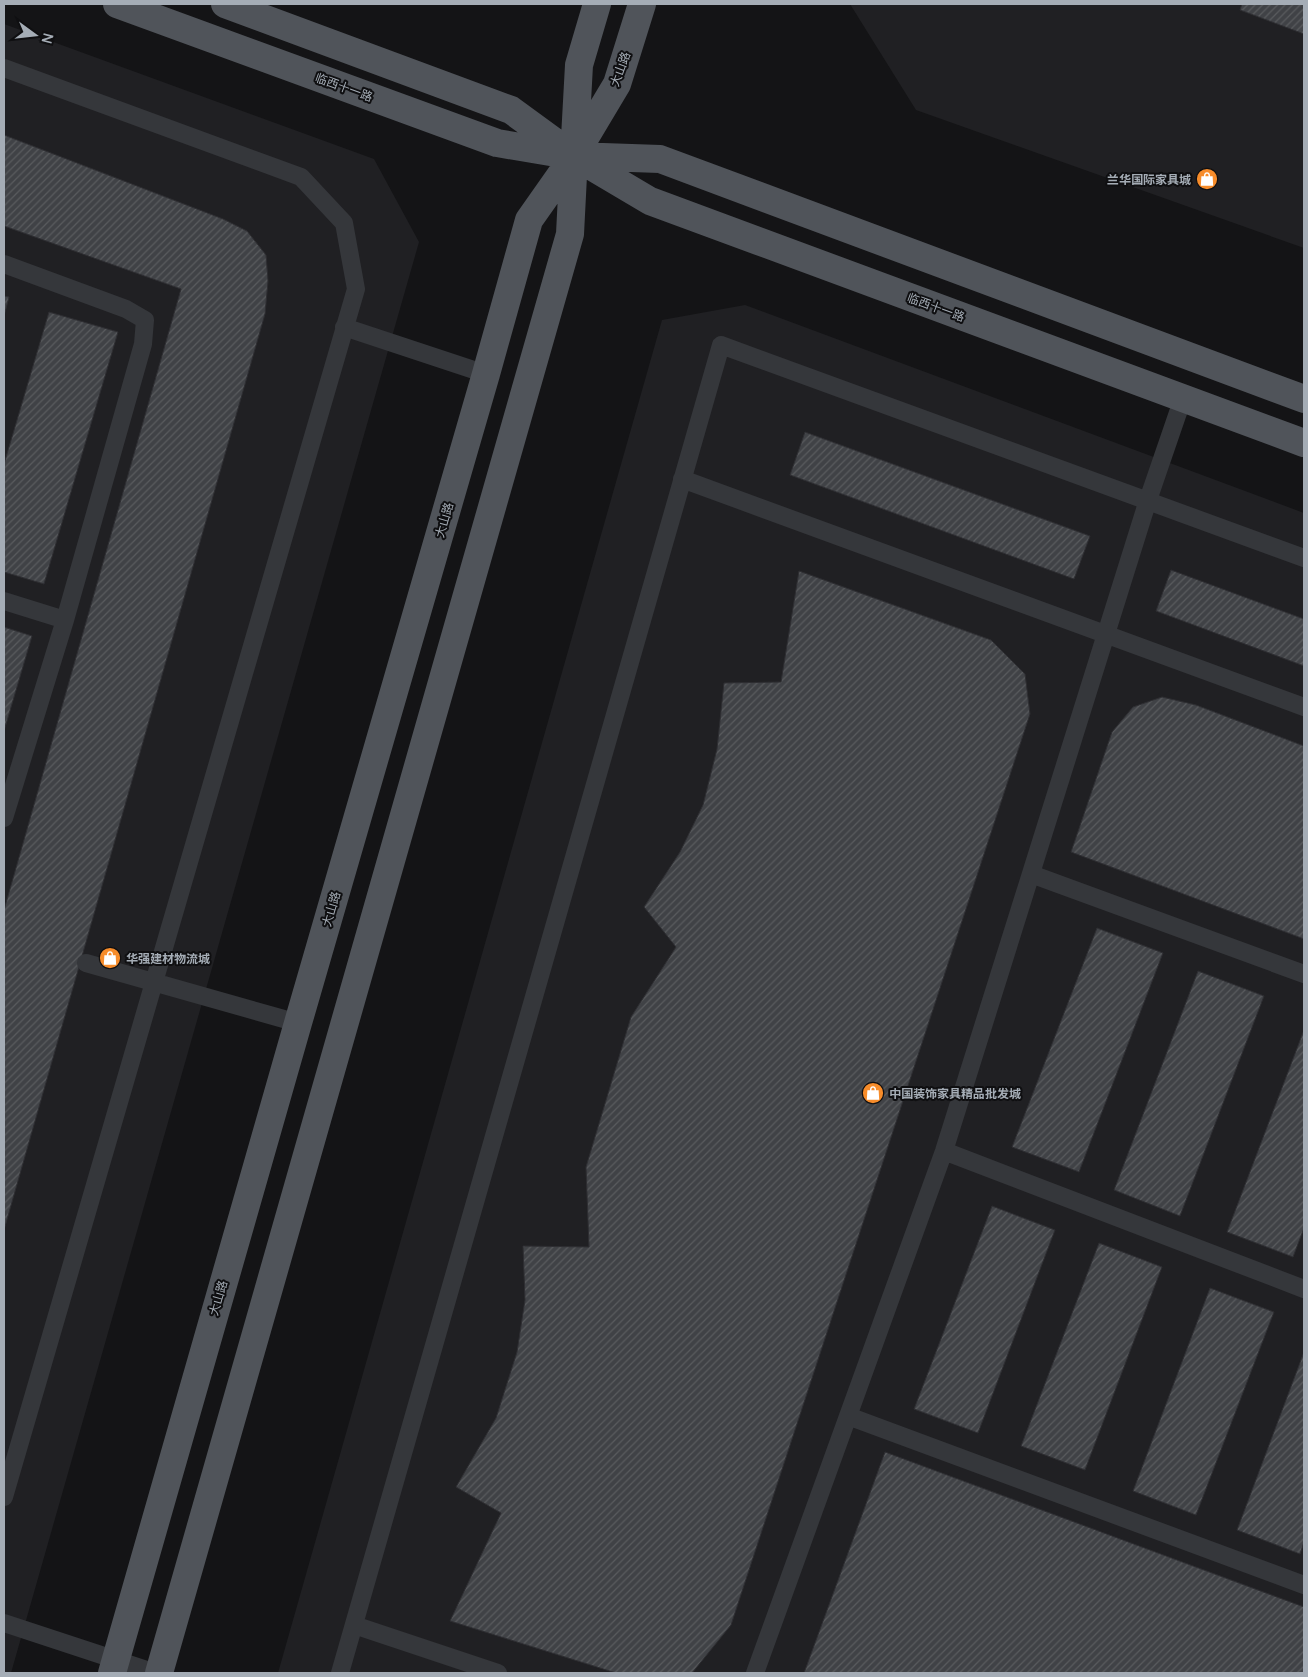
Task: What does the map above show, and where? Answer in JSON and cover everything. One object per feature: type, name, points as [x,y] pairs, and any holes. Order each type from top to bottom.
[{"type":"main road","name":"临西十一路","points":[[117,4],[497,143],[574,156],[660,159],[1304,400]]},
{"type":"main road","name":"临西十一路","points":[[167,4],[574,156]]},
{"type":"main road","name":"临西十一路","points":[[225,4],[511,110],[574,156],[650,201],[1304,443]]},
{"type":"main road","name":"大山路","points":[[158,1673],[570,234],[578,66],[597,4]]},
{"type":"main road","name":"大山路","points":[[114,1667],[529,220],[574,156],[617,84],[642,4]]},
{"type":"lane","points":[[4,68],[301,177],[344,223],[356,289],[4,1497]]},
{"type":"lane","points":[[4,264],[126,309],[145,320],[143,344],[65,620],[4,818]]},
{"type":"lane","points":[[344,327],[486,374]]},
{"type":"lane","points":[[340,1673],[721,345],[1304,558]]},
{"type":"lane","points":[[755,1673],[944,1151],[1148,500],[1183,398]]},
{"type":"lane","points":[[682,479],[1304,707]]},
{"type":"lane","points":[[4,601],[65,620]]},
{"type":"lane","points":[[1031,874],[1304,974]]},
{"type":"lane","points":[[86,963],[298,1023]]},
{"type":"lane","points":[[944,1151],[1304,1289]]},
{"type":"lane","points":[[848,1416],[1304,1585]]},
{"type":"lane","points":[[4,1623],[114,1667],[158,1673]]},
{"type":"lane","points":[[354,1625],[498,1673]]},
{"type":"shaded area","name":"兰华国际家具城","points":[[850,4],[1304,4],[1304,248],[916,110]]},
{"type":"shaded area","name":"华强建材物流城","points":[[4,24],[374,159],[419,242],[11,1673],[4,1673]]},
{"type":"shaded area","name":"中国装饰家具精品批发城","points":[[745,305],[1304,513],[1304,1673],[278,1673],[662,320]]},
{"type":"building","points":[[1242,4],[1304,4],[1304,34],[1240,10]]},
{"type":"building","points":[[4,135],[223,219],[247,231],[266,255],[268,281],[265,314],[4,1230],[4,910],[181,289],[4,226]]},
{"type":"building","points":[[4,296],[9,297],[4,316]]},
{"type":"building","points":[[49,312],[118,332],[44,584],[4,572],[4,464]]},
{"type":"building","points":[[805,432],[1090,536],[1074,579],[790,475]]},
{"type":"building","points":[[1171,570],[1304,619],[1304,666],[1156,611]]},
{"type":"building","points":[[799,571],[991,640],[1025,674],[1030,714],[731,1625],[692,1673],[616,1673],[450,1621],[501,1513],[456,1487],[496,1418],[517,1352],[525,1300],[523,1246],[589,1247],[586,1167],[631,1017],[676,947],[644,907],[680,852],[703,805],[717,749],[724,683],[781,682]]},
{"type":"building","points":[[4,627],[32,636],[4,731]]},
{"type":"building","points":[[1162,697],[1196,705],[1304,746],[1304,939],[1071,852],[1112,732],[1133,707]]},
{"type":"building","points":[[1097,928],[1163,953],[1079,1172],[1012,1147]]},
{"type":"building","points":[[1198,971],[1264,996],[1180,1216],[1114,1190]]},
{"type":"building","points":[[1304,1030],[1304,1228],[1293,1257],[1227,1232]]},
{"type":"building","points":[[992,1206],[1055,1230],[978,1433],[914,1409]]},
{"type":"building","points":[[1099,1243],[1162,1267],[1085,1470],[1021,1446]]},
{"type":"building","points":[[1210,1288],[1274,1312],[1196,1515],[1133,1491]]},
{"type":"building","points":[[1304,1352],[1304,1542],[1300,1554],[1237,1530]]},
{"type":"building","points":[[885,1452],[1304,1607],[1304,1673],[804,1673]]},
{"type":"place","name":"兰华国际家具城","points":[[1207,179]]},
{"type":"place","name":"华强建材物流城","points":[[110,958]]},
{"type":"place","name":"中国装饰家具精品批发城","points":[[873,1093]]}]
